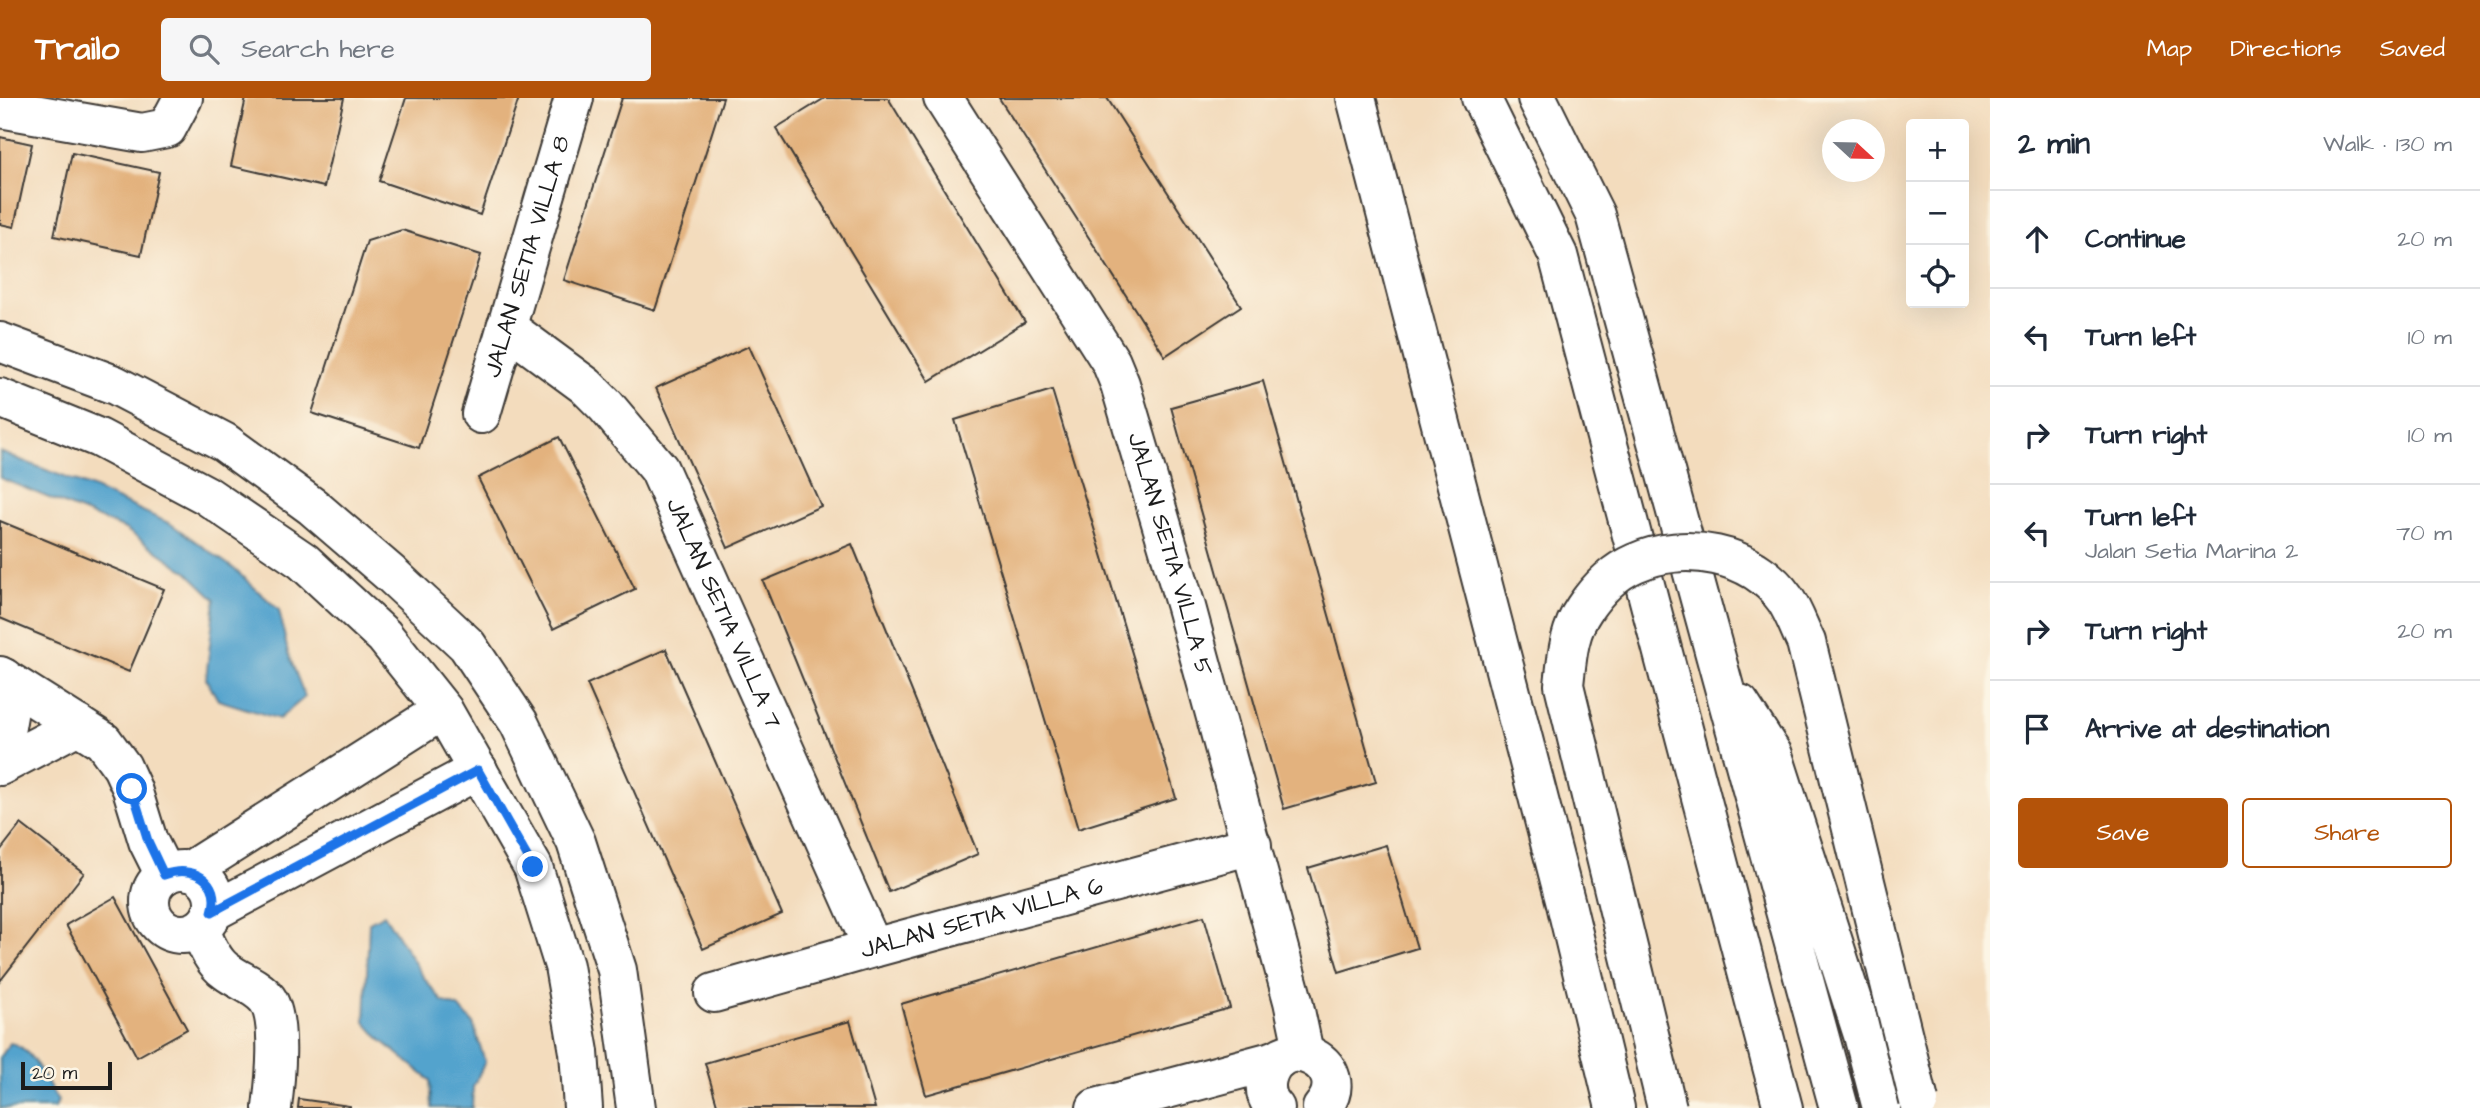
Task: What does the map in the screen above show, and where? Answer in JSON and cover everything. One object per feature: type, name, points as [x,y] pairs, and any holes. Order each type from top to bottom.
[{"type":"main road","points":[[0,107],[142,134],[167,128],[183,98]]},
{"type":"main road","name":"JALAN SETIA VILLA 8","points":[[481,414],[574,98]]},
{"type":"main road","name":"JALAN SETIA VILLA 5","points":[[943,98],[1111,362],[1120,384],[1186,607],[1293,1001],[1292,1056]]},
{"type":"main road","points":[[1356,98],[1566,904],[1615,1108]]},
{"type":"main road","points":[[1481,98],[1559,255],[1783,1108]]},
{"type":"main road","points":[[1537,98],[1595,215],[1839,1108]]},
{"type":"main road","name":"JALAN SETIA VILLA 7","points":[[506,327],[586,386],[659,469],[873,947]]},
{"type":"main road","points":[[0,342],[116,385],[224,442],[313,507],[467,645],[519,723],[576,842],[617,970],[636,1108]]},
{"type":"main road","points":[[0,398],[99,438],[206,495],[303,561],[384,636],[443,710],[533,867],[564,966],[579,1052],[583,1108]]},
{"type":"main road","points":[[1667,1108],[1564,685],[1568,642],[1582,610],[1606,581],[1634,563],[1670,552],[1706,552],[1736,561],[1760,575],[1784,598],[1806,642],[1907,1106]]},
{"type":"main road","points":[[1720,673],[1773,755],[1863,1034],[1907,1106]]},
{"type":"main road","points":[[2,677],[103,741],[122,767],[132,789],[148,841],[177,873],[205,879],[212,891],[214,906],[206,921],[211,954],[223,970],[267,999],[274,1015],[275,1086],[272,1108]]},
{"type":"main road","points":[[0,764],[8,715],[2,677]]},
{"type":"main road","points":[[443,710],[155,886],[150,900],[152,914],[159,926],[172,933],[186,935],[206,921],[478,770]]},
{"type":"main road","points":[[0,764],[78,724]]},
{"type":"main road","name":"JALAN SETIA VILLA 6","points":[[714,993],[873,947],[1252,845]]},
{"type":"main road","points":[[1275,1108],[1269,1101],[1265,1086],[1269,1070],[1292,1056]]},
{"type":"main road","points":[[1096,1108],[1292,1056],[1316,1058],[1325,1066],[1331,1078],[1331,1091],[1325,1106]]},
{"type":"water","points":[[0,452],[90,487],[171,524],[233,568],[279,610],[288,653],[305,697],[279,719],[218,700],[206,679],[215,599],[187,572],[125,529],[0,478]]},
{"type":"water","points":[[384,914],[424,978],[442,1001],[460,1008],[473,1023],[485,1062],[473,1087],[472,1108],[432,1108],[430,1080],[381,1040],[365,1022],[369,922]]},
{"type":"water","points":[[10,1043],[18,1045],[38,1066],[58,1101],[55,1108],[0,1108],[0,1058]]},
{"type":"building","points":[[246,98],[344,98],[324,187],[231,166]]},
{"type":"building","points":[[406,98],[519,98],[480,215],[379,181]]},
{"type":"building","points":[[622,98],[723,98],[655,310],[564,280]]},
{"type":"building","points":[[825,98],[888,98],[1025,322],[929,381],[776,128]]},
{"type":"building","points":[[999,98],[1107,98],[1241,306],[1165,356]]},
{"type":"building","points":[[0,137],[32,144],[14,227],[0,224]]},
{"type":"building","points":[[72,153],[159,172],[141,255],[54,236]]},
{"type":"building","points":[[402,230],[481,255],[419,448],[312,413],[367,241]]},
{"type":"building","points":[[749,346],[821,506],[728,548],[656,388]]},
{"type":"building","points":[[1263,381],[1376,782],[1284,809],[1171,407]]},
{"type":"building","points":[[1052,390],[1176,798],[1078,829],[955,420]]},
{"type":"building","points":[[559,437],[635,589],[553,629],[478,478]]},
{"type":"building","points":[[0,521],[164,589],[129,672],[0,618]]},
{"type":"building","points":[[852,544],[978,854],[889,892],[763,581]]},
{"type":"building","points":[[666,649],[782,914],[703,949],[587,684]]},
{"type":"building","points":[[21,824],[84,873],[0,981],[0,851]]},
{"type":"building","points":[[1386,845],[1417,948],[1339,972],[1308,868]]},
{"type":"building","points":[[115,897],[187,1029],[137,1057],[66,925]]},
{"type":"building","points":[[1204,916],[1230,1008],[926,1095],[901,1004]]},
{"type":"building","points":[[850,1021],[875,1108],[718,1108],[705,1063]]},
{"type":"building","points":[[299,1099],[350,1106],[350,1108],[298,1108]]},
{"type":"route","points":[[132,789],[148,841],[164,875],[178,870],[192,871],[205,879],[212,891],[212,912],[478,770],[533,867]]}]
